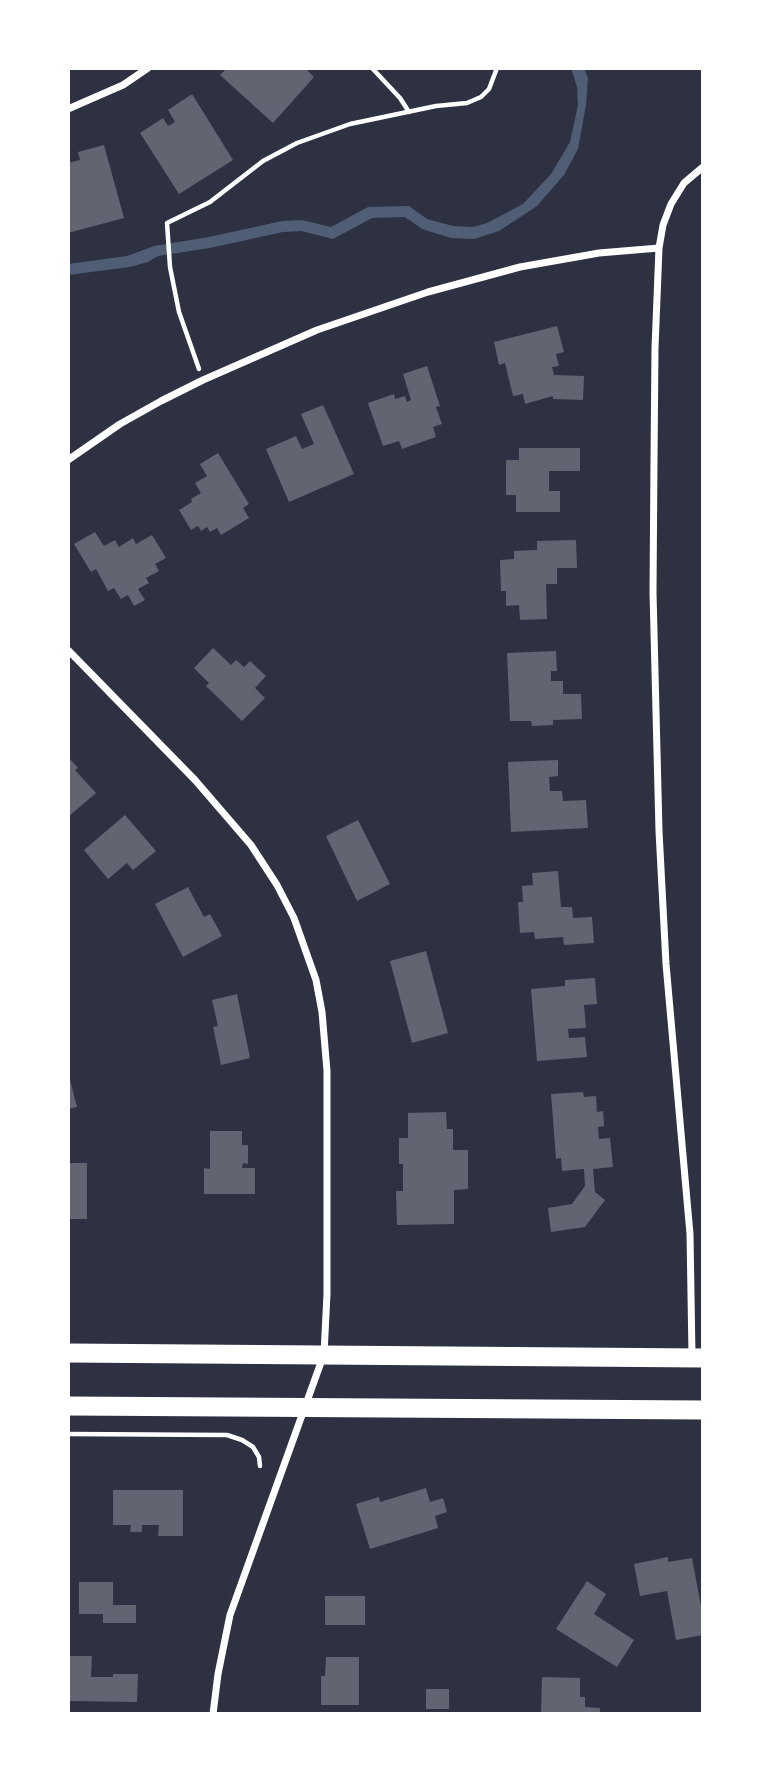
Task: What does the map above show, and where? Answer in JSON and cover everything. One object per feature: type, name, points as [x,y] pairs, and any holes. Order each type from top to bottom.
[{"type":"highway","points":[[68,1353],[697,1358]]},
{"type":"highway","points":[[68,1406],[703,1410]]},
{"type":"street","points":[[68,109],[123,85],[148,68]]},
{"type":"street","points":[[697,1358],[690,1234],[666,964],[657,755],[653,530],[659,248],[663,225],[671,204],[684,183],[703,167]]},
{"type":"street","points":[[68,460],[120,424],[203,380],[317,330],[463,282],[520,267],[570,257],[659,248]]},
{"type":"street","points":[[68,650],[195,780],[251,845],[282,893],[304,944],[316,980],[322,1012],[326,1042],[327,1294],[324,1354],[230,1615],[213,1714]]},
{"type":"path","points":[[372,68],[400,98],[409,112]]},
{"type":"path","points":[[203,380],[179,312],[170,267],[167,223],[210,202],[262,161],[297,143],[350,124],[436,106],[467,103],[481,97],[489,89],[497,68]]},
{"type":"path","points":[[68,1434],[227,1435],[253,1447],[259,1457],[260,1466]]},
{"type":"water","points":[[571,68],[584,68],[588,78],[578,149],[564,175],[537,206],[499,231],[474,239],[451,238],[422,229],[405,217],[372,218],[333,239],[301,231],[283,232],[158,256],[130,267],[68,275],[68,264],[127,256],[154,246],[282,221],[302,220],[331,227],[368,207],[409,206],[427,219],[453,226],[473,227],[487,223],[523,204],[551,174],[570,142],[578,105],[577,87]]},
{"type":"building","points":[[227,68],[305,68],[314,77],[273,123],[220,75]]},
{"type":"building","points":[[192,94],[233,160],[179,194],[140,133],[163,118],[168,126],[175,122],[168,110]]},
{"type":"building","points":[[104,145],[124,218],[68,233],[68,163],[80,160],[78,152]]},
{"type":"building","points":[[557,326],[564,352],[556,354],[559,366],[552,367],[554,375],[584,376],[583,400],[553,399],[553,396],[525,404],[523,394],[513,396],[505,363],[499,365],[494,342]]},
{"type":"building","points":[[427,366],[440,406],[436,407],[442,424],[433,427],[436,437],[402,449],[399,441],[383,446],[368,403],[394,394],[395,399],[405,396],[407,402],[411,400],[403,374]]},
{"type":"building","points":[[323,405],[354,474],[289,502],[266,449],[296,436],[302,449],[314,444],[301,414]]},
{"type":"building","points":[[519,448],[580,448],[580,471],[549,471],[549,491],[560,491],[560,512],[516,512],[516,495],[506,495],[506,460],[519,460]]},
{"type":"building","points":[[218,453],[249,504],[243,508],[249,518],[221,535],[217,528],[210,532],[207,527],[201,531],[198,526],[191,530],[179,510],[201,493],[195,483],[207,476],[200,464]]},
{"type":"building","points":[[95,532],[104,546],[115,540],[119,547],[133,538],[136,544],[152,535],[166,558],[155,564],[159,571],[146,578],[149,583],[138,589],[145,600],[134,606],[128,595],[121,599],[114,588],[108,591],[96,569],[91,572],[74,544]]},
{"type":"building","points":[[576,540],[577,568],[557,568],[557,584],[546,584],[547,619],[520,620],[519,605],[506,606],[506,591],[501,591],[500,560],[514,559],[514,551],[537,550],[537,541]]},
{"type":"building","points":[[213,648],[231,665],[236,660],[244,667],[250,661],[266,676],[255,688],[265,698],[242,721],[206,686],[209,683],[194,668]]},
{"type":"building","points":[[556,651],[557,671],[551,671],[551,681],[563,681],[563,694],[581,694],[582,719],[553,720],[553,725],[532,726],[531,721],[510,721],[507,653]]},
{"type":"building","points":[[68,757],[78,768],[75,770],[96,793],[68,817]]},
{"type":"building","points":[[558,760],[558,776],[549,777],[550,791],[562,791],[563,801],[586,800],[588,828],[511,832],[508,762]]},
{"type":"building","points":[[125,815],[156,851],[133,870],[127,863],[108,879],[84,850]]},
{"type":"building","points":[[358,820],[390,884],[357,901],[326,836]]},
{"type":"building","points":[[558,871],[561,907],[572,907],[573,918],[592,917],[594,943],[564,945],[563,937],[535,939],[534,932],[520,933],[518,902],[523,902],[522,886],[533,885],[532,873]]},
{"type":"building","points":[[188,887],[204,917],[210,914],[222,936],[183,957],[155,904]]},
{"type":"building","points":[[426,951],[448,1033],[412,1043],[390,961]]},
{"type":"building","points":[[595,978],[597,1004],[584,1005],[586,1028],[568,1029],[569,1038],[585,1037],[587,1057],[537,1061],[531,989],[565,986],[565,980]]},
{"type":"building","points":[[237,994],[250,1058],[221,1065],[213,1027],[218,1026],[212,1000]]},
{"type":"building","points":[[68,1077],[77,1107],[68,1109]]},
{"type":"building","points":[[583,1092],[584,1097],[596,1096],[597,1112],[603,1111],[604,1126],[598,1127],[599,1139],[610,1138],[613,1167],[593,1169],[595,1192],[605,1200],[585,1227],[551,1232],[548,1208],[572,1204],[585,1186],[584,1169],[562,1171],[561,1158],[556,1159],[551,1094]]},
{"type":"building","points":[[446,1112],[447,1129],[453,1129],[453,1150],[468,1150],[468,1189],[454,1190],[454,1224],[397,1225],[396,1191],[403,1191],[399,1138],[408,1138],[408,1113]]},
{"type":"building","points":[[210,1131],[242,1131],[242,1145],[248,1145],[248,1164],[243,1163],[242,1168],[255,1168],[255,1194],[204,1194],[204,1168],[210,1169]]},
{"type":"building","points":[[68,1163],[87,1163],[87,1219],[68,1219]]},
{"type":"building","points":[[426,1488],[430,1502],[443,1498],[447,1512],[435,1516],[438,1528],[370,1549],[356,1504],[379,1497],[380,1502]]},
{"type":"building","points":[[113,1490],[183,1490],[183,1536],[158,1536],[159,1525],[142,1525],[142,1532],[130,1532],[131,1525],[113,1525]]},
{"type":"building","points":[[668,1557],[668,1562],[692,1558],[703,1617],[703,1635],[676,1640],[667,1591],[640,1596],[634,1564]]},
{"type":"building","points":[[587,1581],[606,1594],[594,1614],[634,1640],[617,1667],[556,1629]]},
{"type":"building","points":[[79,1582],[113,1582],[113,1605],[136,1605],[136,1623],[103,1623],[103,1614],[79,1614]]},
{"type":"building","points":[[325,1596],[365,1596],[365,1625],[325,1625]]},
{"type":"building","points":[[68,1656],[92,1656],[91,1677],[138,1674],[137,1702],[68,1701]]},
{"type":"building","points":[[326,1657],[359,1657],[359,1705],[321,1705],[321,1676],[325,1676]]},
{"type":"building","points":[[542,1677],[580,1678],[580,1697],[585,1697],[585,1707],[600,1708],[600,1714],[541,1714]]},
{"type":"building","points":[[426,1689],[449,1689],[449,1709],[426,1709]]}]
